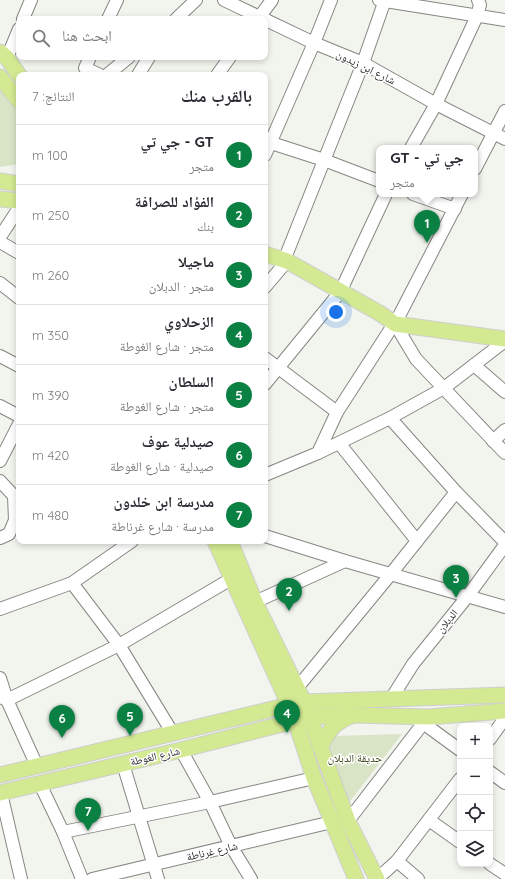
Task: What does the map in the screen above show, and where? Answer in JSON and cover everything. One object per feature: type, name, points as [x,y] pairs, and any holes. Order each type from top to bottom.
[{"type":"main road","points":[[4,55],[17,72]]},
{"type":"main road","points":[[0,77],[16,97]]},
{"type":"main road","points":[[8,182],[16,174]]},
{"type":"main road","points":[[0,199],[16,201]]},
{"type":"main road","points":[[268,248],[287,257],[342,288],[381,314],[397,320],[505,340]]},
{"type":"main road","points":[[268,254],[287,257]]},
{"type":"main road","points":[[397,320],[505,331]]},
{"type":"main road","points":[[216,544],[289,705],[302,719],[320,747],[348,820],[377,879]]},
{"type":"main road","points":[[231,544],[255,602],[304,702],[302,719],[314,778],[356,879]]},
{"type":"main road","points":[[0,774],[172,732],[304,702],[505,695]]},
{"type":"main road","name":"شارع الغوطة","points":[[1,793],[181,750],[302,719],[354,715],[426,720],[505,711]]},
{"type":"main road","points":[[320,747],[329,732],[338,722],[354,715]]},
{"type":"street","points":[[24,16],[31,0]]},
{"type":"street","points":[[109,16],[117,0]]},
{"type":"street","points":[[179,16],[196,0]]},
{"type":"street","name":"شارع ابن زيدون","points":[[224,0],[255,16]]},
{"type":"street","points":[[260,16],[272,0]]},
{"type":"street","points":[[331,0],[314,43],[268,142],[324,160],[376,181]]},
{"type":"street","points":[[268,283],[287,257],[363,63],[383,0],[479,5],[505,20]]},
{"type":"street","points":[[413,145],[436,104],[479,5]]},
{"type":"street","name":"شارع ابن زيدون","points":[[268,22],[363,63],[436,104],[505,139]]},
{"type":"street","points":[[4,55],[16,34]]},
{"type":"street","points":[[89,60],[85,68],[94,72]]},
{"type":"street","points":[[111,72],[125,60]]},
{"type":"street","points":[[140,72],[147,60]]},
{"type":"street","points":[[219,72],[228,60]]},
{"type":"street","points":[[478,163],[505,110]]},
{"type":"street","points":[[268,380],[342,288],[385,197]]},
{"type":"street","points":[[422,197],[455,209]]},
{"type":"street","points":[[318,453],[337,412],[397,320],[461,197]]},
{"type":"street","points":[[0,237],[16,213]]},
{"type":"street","points":[[0,242],[16,251]]},
{"type":"street","points":[[0,283],[16,296]]},
{"type":"street","points":[[397,320],[416,359],[505,453]]},
{"type":"street","points":[[268,473],[339,443],[390,418],[444,388],[505,340]]},
{"type":"street","points":[[0,356],[16,364]]},
{"type":"street","points":[[268,360],[337,412]]},
{"type":"street","points":[[474,365],[505,392]]},
{"type":"street","points":[[0,406],[16,414]]},
{"type":"street","points":[[390,418],[456,492],[505,543]]},
{"type":"street","points":[[0,461],[16,430]]},
{"type":"street","points":[[494,441],[505,430]]},
{"type":"street","points":[[339,443],[417,541]]},
{"type":"street","points":[[0,481],[14,496],[15,520],[8,534],[0,538]]},
{"type":"street","points":[[297,688],[456,492]]},
{"type":"street","points":[[268,537],[345,562],[505,607]]},
{"type":"street","name":"الدبلان","points":[[392,699],[413,664],[467,597],[505,543]]},
{"type":"street","points":[[0,609],[72,583],[128,544]]},
{"type":"street","points":[[255,602],[345,562]]},
{"type":"street","points":[[2,701],[119,645],[231,579]]},
{"type":"street","points":[[72,583],[119,645],[172,732]]},
{"type":"street","points":[[0,678],[2,701],[37,766]]},
{"type":"street","points":[[493,735],[505,718]]},
{"type":"street","points":[[348,820],[426,720],[457,747]]},
{"type":"street","points":[[181,750],[210,802],[230,846],[251,879]]},
{"type":"street","points":[[123,764],[158,879]]},
{"type":"street","points":[[493,774],[505,783]]},
{"type":"street","points":[[63,832],[210,802],[314,778]]},
{"type":"street","points":[[377,879],[397,861],[457,783]]},
{"type":"street","points":[[40,784],[63,832],[82,879]]},
{"type":"street","points":[[1,793],[21,879]]},
{"type":"street","points":[[429,820],[457,840]]},
{"type":"street","name":"شارع غرناطة","points":[[92,879],[332,822]]},
{"type":"street","points":[[397,861],[418,879]]},
{"type":"street","points":[[493,866],[505,874]]},
{"type":"green space","points":[[0,90],[16,109],[16,164],[0,167]]},
{"type":"green space","name":"حديقة الدبلان","points":[[402,734],[348,804],[326,747],[334,736]]},
{"type":"place","name":"GT - جي تي","points":[[427,243]]},
{"type":"place","name":"ماجيلا","points":[[456,598]]},
{"type":"place","name":"الفؤاد للصرافة","points":[[289,611]]},
{"type":"place","name":"الزحلاوي","points":[[287,733]]},
{"type":"place","name":"السلطان","points":[[130,736]]},
{"type":"place","name":"صيدلية عوف","points":[[62,738]]},
{"type":"place","name":"مدرسة ابن خلدون","points":[[88,831]]}]
